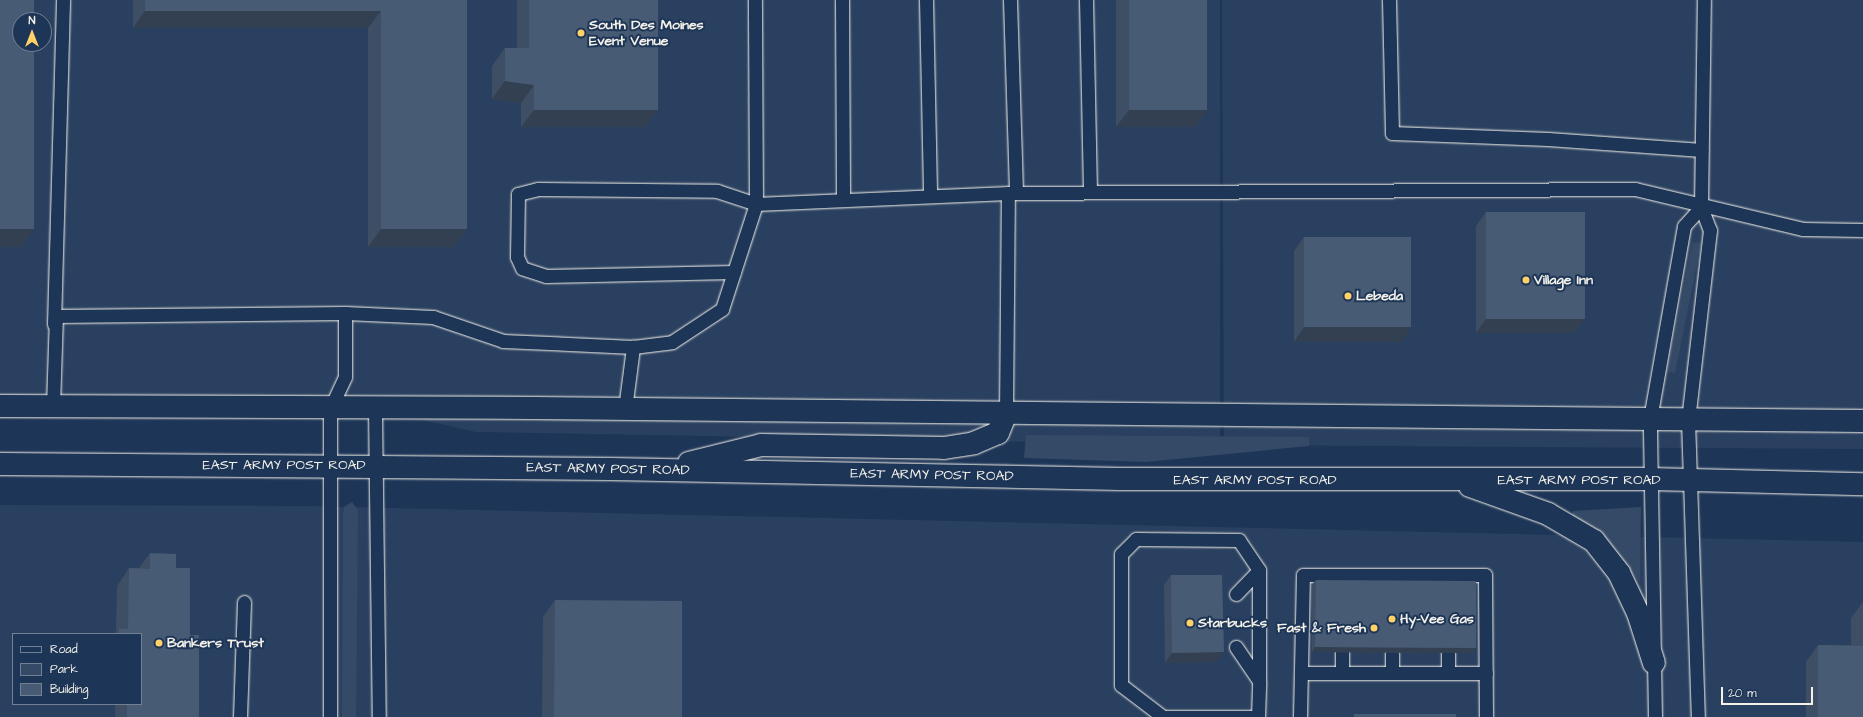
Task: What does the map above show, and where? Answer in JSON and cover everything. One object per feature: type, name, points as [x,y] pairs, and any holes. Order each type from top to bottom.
[{"type":"main road","points":[[0,406],[330,409],[625,409],[1863,421]]},
{"type":"main road","points":[[662,470],[761,445],[944,448],[974,442],[998,433],[1006,413]]},
{"type":"main road","name":"EAST ARMY POST ROAD","points":[[0,464],[330,465],[1112,479],[1651,479],[1863,484]]},
{"type":"main road","points":[[1456,480],[1548,514],[1594,542],[1619,573],[1638,613],[1654,663]]},
{"type":"lane","points":[[53,406],[63,0]]},
{"type":"lane","points":[[53,406],[56,316],[345,313],[433,318],[503,340],[633,347],[672,342],[722,309],[756,204],[755,0]]},
{"type":"lane","points":[[842,0],[843,200]]},
{"type":"lane","points":[[926,0],[930,196]]},
{"type":"lane","points":[[1006,413],[1012,193],[1010,0]]},
{"type":"lane","points":[[1086,0],[1090,192]]},
{"type":"lane","points":[[1389,0],[1392,134],[1548,139],[1702,150]]},
{"type":"lane","points":[[1698,717],[1688,420],[1710,230],[1701,207],[1704,0]]},
{"type":"lane","points":[[734,272],[546,276],[522,268],[517,257],[518,194],[538,189],[717,191],[756,204],[1012,193],[1634,189],[1701,207],[1803,229],[1863,230]]},
{"type":"lane","points":[[1655,717],[1650,420],[1684,226],[1701,207]]},
{"type":"lane","points":[[330,717],[330,409],[345,377],[345,313]]},
{"type":"lane","points":[[625,409],[633,347]]},
{"type":"lane","points":[[375,409],[379,717]]},
{"type":"lane","points":[[1136,539],[1239,540],[1259,570],[1258,717],[1163,717],[1121,686],[1121,554],[1136,539]]},
{"type":"lane","points":[[1236,594],[1259,570]]},
{"type":"lane","points":[[1300,717],[1303,575],[1343,580],[1447,580],[1485,575],[1486,717]]},
{"type":"lane","points":[[240,717],[244,602]]},
{"type":"lane","points":[[1236,647],[1259,681]]},
{"type":"lane","points":[[1342,652],[1342,673]]},
{"type":"lane","points":[[1392,653],[1392,673]]},
{"type":"lane","points":[[1448,653],[1448,673]]},
{"type":"lane","points":[[1301,673],[1486,673]]},
{"type":"shaded area","points":[[0,0],[1220,0],[1220,445],[476,432],[375,409],[0,406]]},
{"type":"shaded area","points":[[1222,0],[1863,0],[1863,449],[1224,445]]},
{"type":"shaded area","points":[[0,505],[303,506],[1863,542],[1863,717],[0,717]]},
{"type":"green space","points":[[1692,242],[1701,243],[1675,373],[1667,372]]},
{"type":"green space","points":[[1026,435],[1309,437],[1309,446],[1146,462],[1024,458]]},
{"type":"green space","points":[[352,502],[358,510],[356,717],[342,717],[343,515],[344,507]]},
{"type":"green space","points":[[1641,507],[1640,582],[1602,535],[1572,516],[1573,511]]},
{"type":"building","points":[[0,0],[34,0],[34,12],[12,12],[12,52],[34,52],[34,229],[0,229]]},
{"type":"building","points":[[145,0],[467,0],[467,229],[381,229],[381,11],[145,11]]},
{"type":"building","name":"South Des Moines Event Venue","points":[[529,0],[658,0],[658,110],[534,110],[534,85],[505,81],[505,48],[529,48]]},
{"type":"building","points":[[1129,0],[1207,0],[1207,110],[1129,110]]},
{"type":"building","name":"Village Inn","points":[[1486,212],[1585,212],[1585,319],[1486,319]]},
{"type":"building","name":"Lebeda","points":[[1304,237],[1411,237],[1411,327],[1304,327]]},
{"type":"building","name":"Bankers Trust","points":[[150,553],[176,554],[176,568],[190,568],[190,635],[199,635],[199,717],[127,717],[127,705],[142,705],[142,633],[119,633],[119,629],[128,629],[129,568],[150,569]]},
{"type":"building","name":"Starbucks","points":[[1171,575],[1222,575],[1224,652],[1172,653]]},
{"type":"building","name":"Hy-Vee Gas","points":[[1316,580],[1476,581],[1476,648],[1315,647]]},
{"type":"building","points":[[555,600],[682,601],[682,717],[554,717]]},
{"type":"building","points":[[1818,645],[1863,646],[1863,717],[1818,717]]},
{"type":"building","points":[[1354,714],[1456,714],[1456,717],[1354,717]]},
{"type":"place","name":"South Des Moines Event Venue","points":[[581,33]]},
{"type":"place","name":"Village Inn","points":[[1526,280]]},
{"type":"place","name":"Lebeda","points":[[1348,296]]},
{"type":"place","name":"Hy-Vee Gas","points":[[1392,619]]},
{"type":"place","name":"Starbucks","points":[[1190,623]]},
{"type":"place","name":"Fast & Fresh","points":[[1374,628]]},
{"type":"place","name":"Bankers Trust","points":[[159,643]]}]
